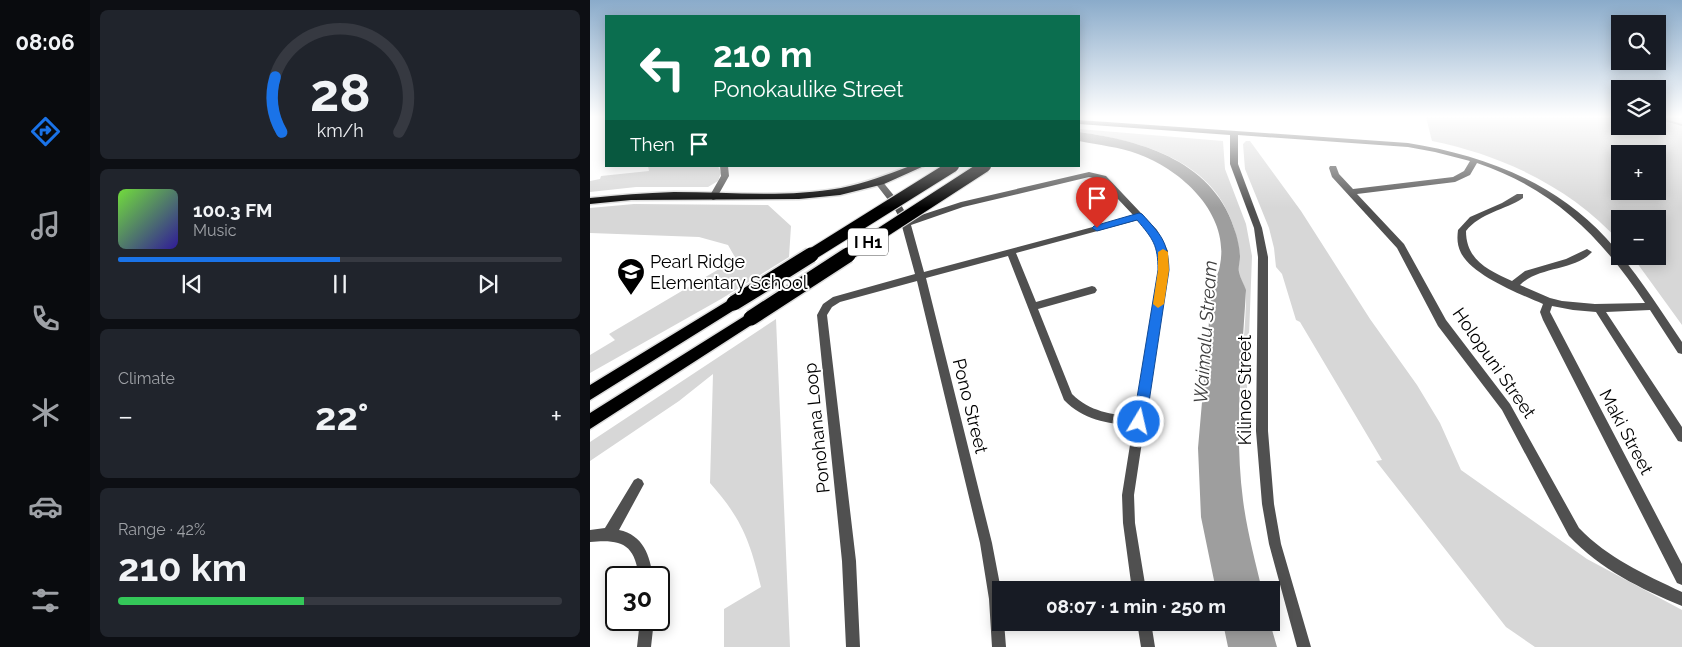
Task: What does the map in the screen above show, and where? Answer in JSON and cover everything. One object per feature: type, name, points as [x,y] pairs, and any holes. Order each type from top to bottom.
[{"type":"highway","name":"I H1","points":[[590,393],[951,167]]},
{"type":"highway","name":"I H1","points":[[590,422],[983,167]]},
{"type":"main road","points":[[590,201],[628,197],[827,194],[879,183],[917,167]]},
{"type":"street","name":"Kilinoe Street","points":[[1234,147],[1234,164],[1258,228],[1263,257],[1262,431],[1265,482],[1275,544],[1304,647]]},
{"type":"street","points":[[1420,147],[1475,160],[1526,182],[1573,213],[1603,241],[1682,350]]},
{"type":"street","points":[[1351,192],[1455,179],[1467,173],[1475,160]]},
{"type":"street","points":[[713,196],[725,176],[724,167]]},
{"type":"street","name":"Holopuni Street","points":[[1332,168],[1335,175],[1401,246],[1442,323],[1506,407],[1574,532],[1586,546],[1602,558],[1682,599]]},
{"type":"street","points":[[906,223],[961,205],[1089,174],[1103,178],[1157,237],[1164,256],[1164,270],[1139,422],[1128,508],[1138,581]]},
{"type":"street","name":"Pono Street","points":[[879,183],[898,204],[906,223],[920,276],[986,543],[996,599],[999,647]]},
{"type":"street","points":[[1520,196],[1467,224],[1462,230],[1461,236],[1464,251],[1478,266],[1514,286],[1549,302],[1598,307],[1651,306]]},
{"type":"street","points":[[920,276],[1139,217]]},
{"type":"street","points":[[1011,251],[1065,391],[1072,401],[1081,409],[1094,415],[1139,422]]},
{"type":"street","points":[[1514,286],[1521,278],[1580,257],[1586,252]]},
{"type":"street","name":"Ponohana Loop","points":[[853,647],[849,561],[822,314],[828,305],[837,299],[920,276]]},
{"type":"street","points":[[1032,307],[1092,290]]},
{"type":"street","name":"Maki Street","points":[[1549,302],[1545,312],[1548,320],[1682,578]]},
{"type":"street","points":[[1598,307],[1682,437]]},
{"type":"street","points":[[609,534],[638,484]]},
{"type":"street","points":[[590,536],[609,534],[628,539],[640,548],[645,566]]},
{"type":"street","points":[[644,647],[646,631]]},
{"type":"street","points":[[1145,631],[1148,647]]},
{"type":"shaded area","points":[[1112,147],[1146,147],[1152,149],[1174,159],[1195,172],[1212,189],[1226,209],[1236,234],[1240,254],[1239,272],[1246,290],[1239,421],[1240,474],[1251,545],[1260,581],[1214,581],[1201,517],[1198,448],[1212,287],[1220,265],[1221,246],[1218,228],[1199,196],[1186,183],[1155,161]]},
{"type":"shaded area","points":[[1147,147],[1223,147],[1225,169],[1246,224],[1252,256],[1247,389],[1240,388],[1246,293],[1239,274],[1239,246],[1233,224],[1218,195],[1203,179],[1185,165]]},
{"type":"shaded area","points":[[1243,147],[1255,147],[1301,211],[1370,319],[1417,385],[1440,423],[1461,470],[1587,559],[1682,610],[1682,647],[1535,647],[1506,627],[1376,461],[1382,460],[1300,322],[1296,320],[1282,274],[1276,267],[1269,228],[1245,169]]},
{"type":"shaded area","points":[[1459,147],[1611,147],[1611,200],[1666,200],[1666,147],[1682,147],[1682,325],[1639,265],[1666,265],[1666,210],[1611,210],[1611,233],[1580,205],[1558,190],[1510,165]]},
{"type":"shaded area","points":[[648,167],[718,167],[721,173],[718,181],[708,187],[636,187],[590,192],[590,181],[600,179],[601,176],[649,171]]},
{"type":"shaded area","points":[[634,204],[768,205],[791,226],[789,257],[721,299],[590,373],[590,355],[615,340],[609,334],[736,259],[728,245],[699,237],[590,233],[590,208]]},
{"type":"shaded area","points":[[776,319],[790,647],[724,647],[724,609],[761,587],[753,556],[743,531],[730,508],[710,483],[713,374],[679,401],[590,461],[590,442]]},
{"type":"shaded area","points":[[1225,631],[1272,631],[1277,647],[1228,647]]},
{"type":"slow traffic","points":[[1158,304],[1164,270],[1163,252]]},
{"type":"place","name":"Pearl Ridge Elementary School","points":[[631,296]]},
{"type":"route","points":[[1097,228],[1139,217],[1151,228],[1163,251],[1164,270],[1139,422]]},
{"type":"water label","name":"Waimalu Stream","points":[[1205,332]]}]
